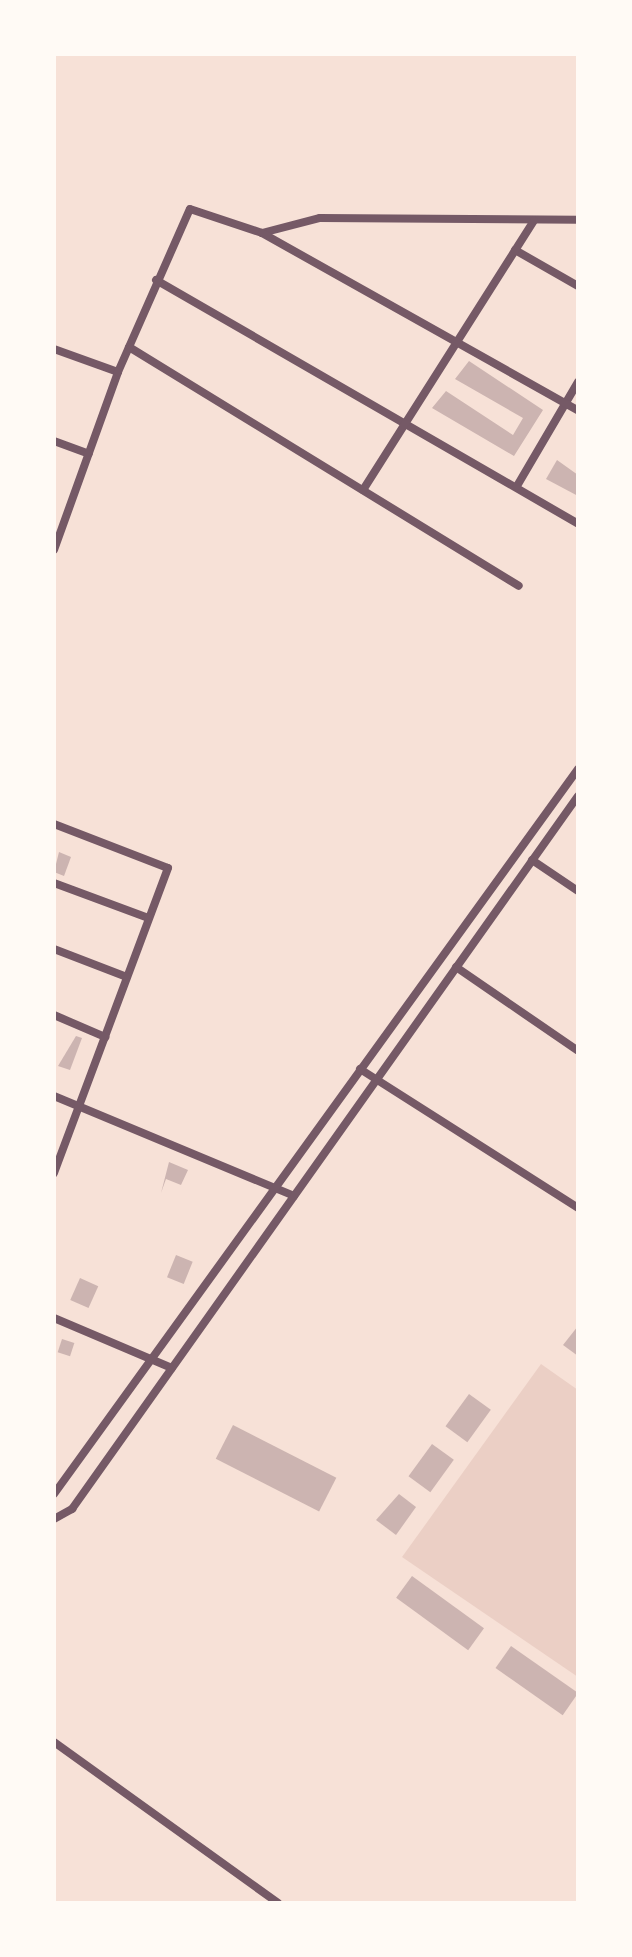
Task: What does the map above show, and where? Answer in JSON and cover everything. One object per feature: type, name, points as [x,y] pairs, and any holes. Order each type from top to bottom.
[{"type":"street","points":[[54,550],[57,533],[118,372],[156,280],[190,209],[262,233],[578,410]]},
{"type":"street","points":[[262,233],[320,218],[578,220]]},
{"type":"street","points":[[363,490],[534,221]]},
{"type":"street","points":[[515,250],[578,286]]},
{"type":"street","points":[[156,280],[578,524]]},
{"type":"street","points":[[129,347],[519,586]]},
{"type":"street","points":[[54,349],[118,372]]},
{"type":"street","points":[[517,486],[578,382]]},
{"type":"street","points":[[54,441],[89,454]]},
{"type":"street","points":[[54,1494],[278,1189],[360,1069],[578,769]]},
{"type":"street","points":[[54,1519],[72,1509],[578,796]]},
{"type":"street","points":[[54,824],[168,868],[54,1173]]},
{"type":"street","points":[[532,860],[578,891]]},
{"type":"street","points":[[54,883],[148,918]]},
{"type":"street","points":[[54,949],[127,977]]},
{"type":"street","points":[[456,967],[578,1051]]},
{"type":"street","points":[[54,1015],[105,1037]]},
{"type":"street","points":[[360,1069],[578,1208]]},
{"type":"street","points":[[54,1096],[294,1196]]},
{"type":"street","points":[[54,1318],[172,1368]]},
{"type":"street","points":[[54,1742],[278,1903]]},
{"type":"shaded area","points":[[541,1364],[578,1390],[578,1677],[402,1557]]},
{"type":"building","points":[[469,361],[543,410],[514,456],[432,408],[446,391],[513,435],[523,418],[455,379]]},
{"type":"building","points":[[557,460],[578,475],[578,496],[546,479]]},
{"type":"building","points":[[59,852],[71,857],[64,876],[54,872]]},
{"type":"building","points":[[76,1036],[82,1038],[70,1070],[58,1066]]},
{"type":"building","points":[[169,1162],[188,1170],[181,1185],[166,1179],[161,1193]]},
{"type":"building","points":[[176,1255],[193,1262],[184,1284],[167,1277]]},
{"type":"building","points":[[80,1278],[98,1286],[89,1308],[70,1300]]},
{"type":"building","points":[[578,1326],[578,1356],[563,1345]]},
{"type":"building","points":[[62,1339],[74,1343],[70,1356],[58,1352]]},
{"type":"building","points":[[469,1394],[491,1410],[467,1442],[445,1426]]},
{"type":"building","points":[[233,1425],[336,1478],[319,1512],[216,1459]]},
{"type":"building","points":[[432,1444],[454,1460],[430,1492],[408,1476]]},
{"type":"building","points":[[399,1494],[416,1507],[396,1535],[376,1520]]},
{"type":"building","points":[[412,1576],[484,1628],[468,1650],[396,1598]]},
{"type":"building","points":[[511,1646],[578,1693],[563,1715],[496,1668]]}]
